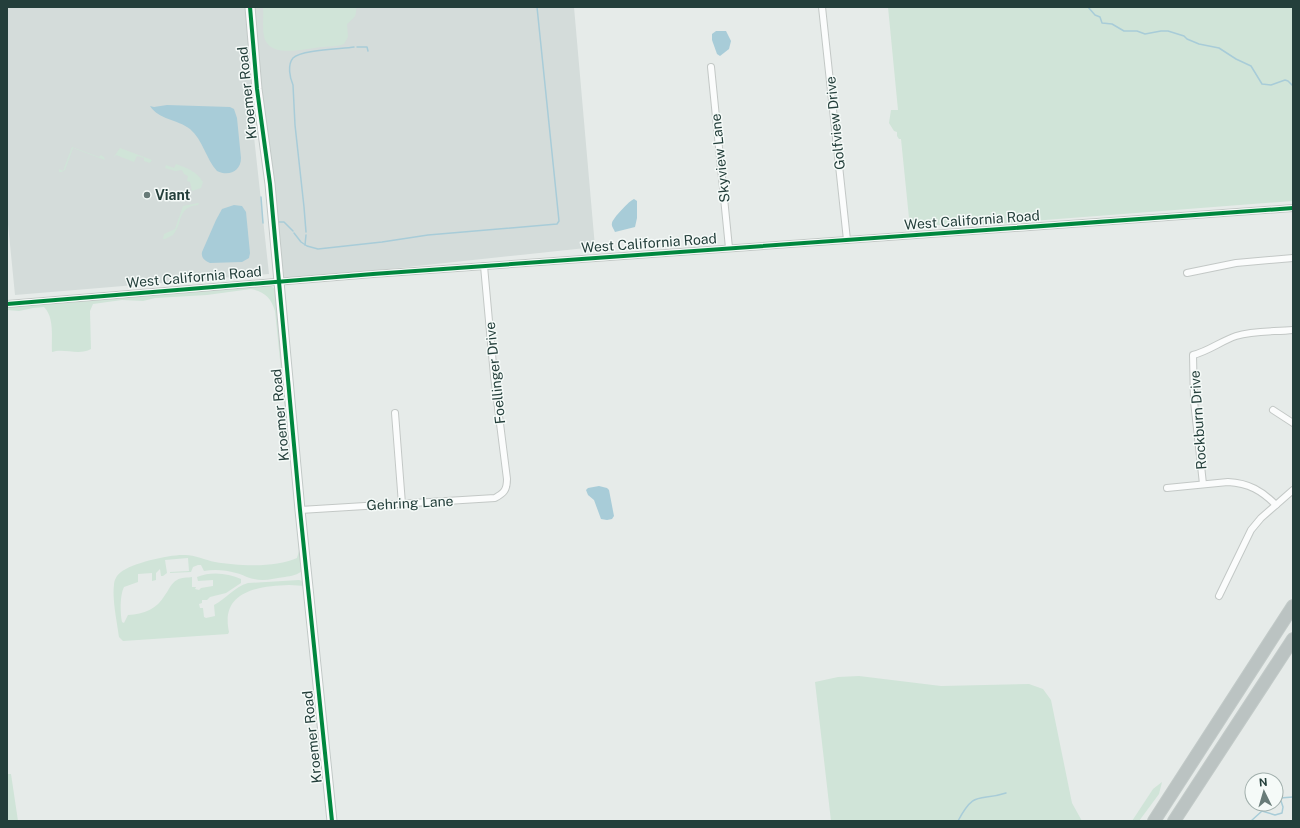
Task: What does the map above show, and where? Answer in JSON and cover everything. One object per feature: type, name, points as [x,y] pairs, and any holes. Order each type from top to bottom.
[{"type":"highway","points":[[1154,821],[1293,606]]},
{"type":"highway","points":[[1174,821],[1293,639]]},
{"type":"street","name":"Kroemer Road","points":[[250,7],[257,89],[270,184],[300,510],[332,821]]},
{"type":"street","name":"Golfview Drive","points":[[822,7],[847,240]]},
{"type":"street","name":"Skyview Lane","points":[[711,67],[729,248]]},
{"type":"street","name":"West California Road","points":[[7,304],[278,281],[1293,208]]},
{"type":"street","points":[[1187,273],[1236,263],[1293,258]]},
{"type":"street","name":"Foellinger Drive","points":[[484,266],[494,376],[507,480]]},
{"type":"street","name":"Rockburn Drive","points":[[1203,484],[1194,401],[1193,355],[1209,350],[1230,338],[1242,334],[1293,330]]},
{"type":"street","points":[[1273,410],[1293,423]]},
{"type":"street","points":[[395,413],[402,504]]},
{"type":"street","name":"Gehring Lane","points":[[300,510],[495,498],[502,494],[507,488],[507,480]]},
{"type":"street","points":[[1167,488],[1228,482],[1243,483],[1257,489],[1276,505]]},
{"type":"street","points":[[1219,596],[1247,536],[1255,524],[1293,490]]},
{"type":"shaded area","points":[[7,7],[574,7],[595,247],[278,281],[257,89],[249,91],[269,274],[15,295],[7,214]]},
{"type":"green space","points":[[263,7],[356,7],[356,13],[352,20],[347,24],[348,37],[344,44],[285,51],[271,47],[265,40],[263,31]]},
{"type":"green space","points":[[888,7],[1293,7],[1293,201],[969,226],[968,222],[910,228],[901,139],[899,139],[897,132],[894,131],[889,123],[891,110],[898,110]]},
{"type":"green space","points":[[72,147],[99,157],[101,155],[105,160],[73,148],[65,170],[62,172],[59,172],[59,169],[63,171]]},
{"type":"green space","points":[[120,148],[152,160],[150,163],[144,161],[144,158],[137,156],[134,162],[116,155],[113,158]]},
{"type":"green space","points":[[176,164],[197,175],[203,182],[201,188],[192,191],[190,182],[187,181],[188,176],[184,174],[182,170],[175,171],[165,168],[166,165],[174,168]]},
{"type":"green space","points":[[199,203],[198,205],[191,206],[183,212],[173,235],[163,239],[164,234],[175,229],[183,206]]},
{"type":"green space","points":[[269,285],[274,288],[276,294],[303,570],[290,576],[258,580],[228,571],[204,571],[201,565],[193,567],[191,572],[170,573],[189,571],[188,558],[165,560],[167,573],[163,576],[161,576],[160,569],[156,573],[156,580],[152,581],[152,573],[138,574],[138,582],[124,587],[121,604],[122,622],[124,623],[128,615],[150,610],[162,600],[173,583],[182,578],[192,577],[192,587],[196,587],[195,589],[199,590],[201,588],[213,586],[213,580],[198,581],[197,577],[202,575],[214,573],[231,575],[241,579],[241,583],[226,593],[210,597],[207,600],[202,600],[202,603],[199,604],[200,608],[203,608],[204,617],[206,618],[215,616],[214,605],[238,587],[248,583],[299,580],[303,581],[305,586],[289,585],[265,587],[244,594],[236,599],[230,608],[228,618],[228,634],[123,641],[119,637],[114,604],[114,583],[120,573],[134,565],[179,555],[192,556],[215,562],[246,565],[268,565],[297,558],[299,551],[298,535],[275,311],[272,302],[264,294],[251,289],[207,295],[155,298],[143,301],[122,300],[93,304],[90,311],[91,349],[82,352],[52,352],[52,329],[50,317],[44,307],[19,311],[7,310],[7,307]]},
{"type":"green space","points":[[859,676],[941,686],[1029,684],[1043,689],[1051,700],[1072,803],[1082,821],[831,821],[815,682],[838,677]]},
{"type":"green space","points":[[7,774],[11,774],[18,821],[7,821]]},
{"type":"green space","points":[[1162,782],[1159,794],[1139,821],[1132,821],[1153,789]]},
{"type":"water","points":[[716,31],[726,31],[731,41],[729,49],[720,56],[717,54],[712,40],[712,34]]},
{"type":"water","points":[[167,105],[230,107],[234,109],[237,118],[241,158],[237,169],[230,173],[221,173],[217,171],[198,139],[190,129],[180,123],[163,117],[154,111],[150,106],[154,107]]},
{"type":"water","points":[[634,199],[637,201],[637,218],[635,227],[615,232],[612,225],[613,221],[625,206]]},
{"type":"water","points":[[234,205],[242,206],[246,212],[250,253],[249,258],[242,262],[210,263],[204,259],[202,252],[222,209]]},
{"type":"water","points":[[599,486],[609,490],[614,516],[612,519],[601,519],[594,500],[588,495],[586,490],[588,488]]},
{"type":"waterway","points":[[294,233],[301,242],[307,246],[318,249],[428,235],[557,224],[559,221],[537,7]]},
{"type":"waterway","points":[[1088,7],[1095,15],[1100,17],[1102,23],[1112,24],[1124,31],[1137,31],[1145,34],[1168,31],[1184,36],[1187,39],[1199,44],[1219,48],[1236,59],[1251,66],[1262,84],[1271,85],[1285,80],[1293,86]]},
{"type":"waterway","points":[[306,232],[290,64],[293,58],[304,53],[354,47]]},
{"type":"waterway","points":[[357,47],[367,47],[368,51]]},
{"type":"waterway","points":[[261,197],[263,223]]},
{"type":"waterway","points":[[279,222],[284,222],[293,231]]},
{"type":"waterway","points":[[305,245],[306,235]]},
{"type":"waterway","points":[[958,821],[969,804],[974,800],[1006,793]]},
{"type":"waterway","points":[[1284,798],[1293,797]]},
{"type":"waterway","points":[[1251,821],[1261,812]]},
{"type":"waterway","points":[[1265,812],[1275,815],[1282,812]]},
{"type":"cycle path","points":[[250,7],[257,89],[270,184],[300,510],[332,821]]},
{"type":"cycle path","points":[[7,304],[373,274],[1293,208]]},
{"type":"place","name":"Viant","points":[[147,195]]}]
